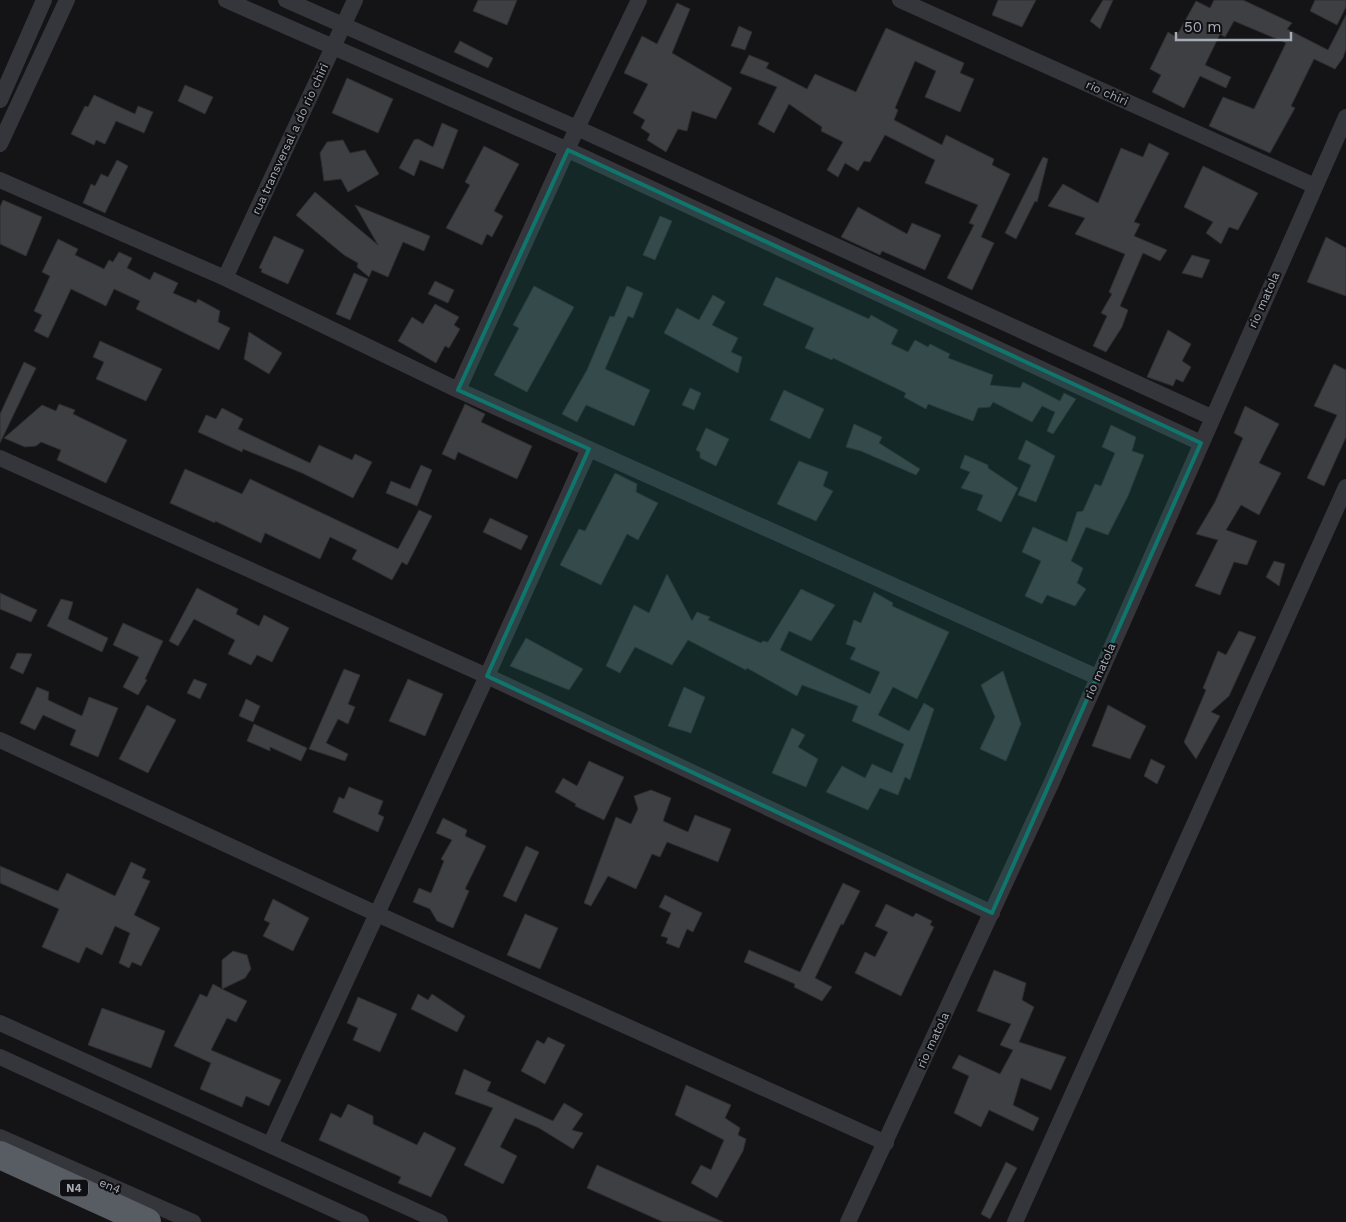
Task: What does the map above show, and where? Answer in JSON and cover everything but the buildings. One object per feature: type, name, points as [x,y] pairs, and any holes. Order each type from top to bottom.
[{"type":"highway","name":"N4","points":[[0,1155],[148,1222]]},
{"type":"highway","name":"N4","points":[[0,1175],[103,1222]]},
{"type":"street","points":[[0,100],[44,0]]},
{"type":"street","points":[[0,144],[67,0]]},
{"type":"street","points":[[226,0],[568,150],[1201,443]]},
{"type":"street","points":[[286,0],[578,128],[1211,417]]},
{"type":"street","name":"rua transversal a do rio chiri","points":[[225,278],[354,0]]},
{"type":"street","points":[[458,390],[639,0]]},
{"type":"street","name":"rio chiri","points":[[900,0],[1315,186]]},
{"type":"street","name":"rio matola","points":[[848,1222],[992,913],[1346,117]]},
{"type":"street","points":[[0,180],[225,278],[458,390],[1097,677]]},
{"type":"street","points":[[270,1144],[487,676],[589,448]]},
{"type":"street","points":[[0,458],[487,676],[992,913]]},
{"type":"street","points":[[1016,1222],[1346,488]]},
{"type":"street","points":[[0,740],[377,914],[886,1143]]},
{"type":"street","points":[[0,1023],[440,1222]]},
{"type":"street","points":[[0,1057],[361,1222]]},
{"type":"street","name":"en4","points":[[0,1137],[193,1222]]},
{"type":"highlighted area","points":[[568,150],[1201,443],[992,913],[487,676],[589,449],[458,390]]}]
